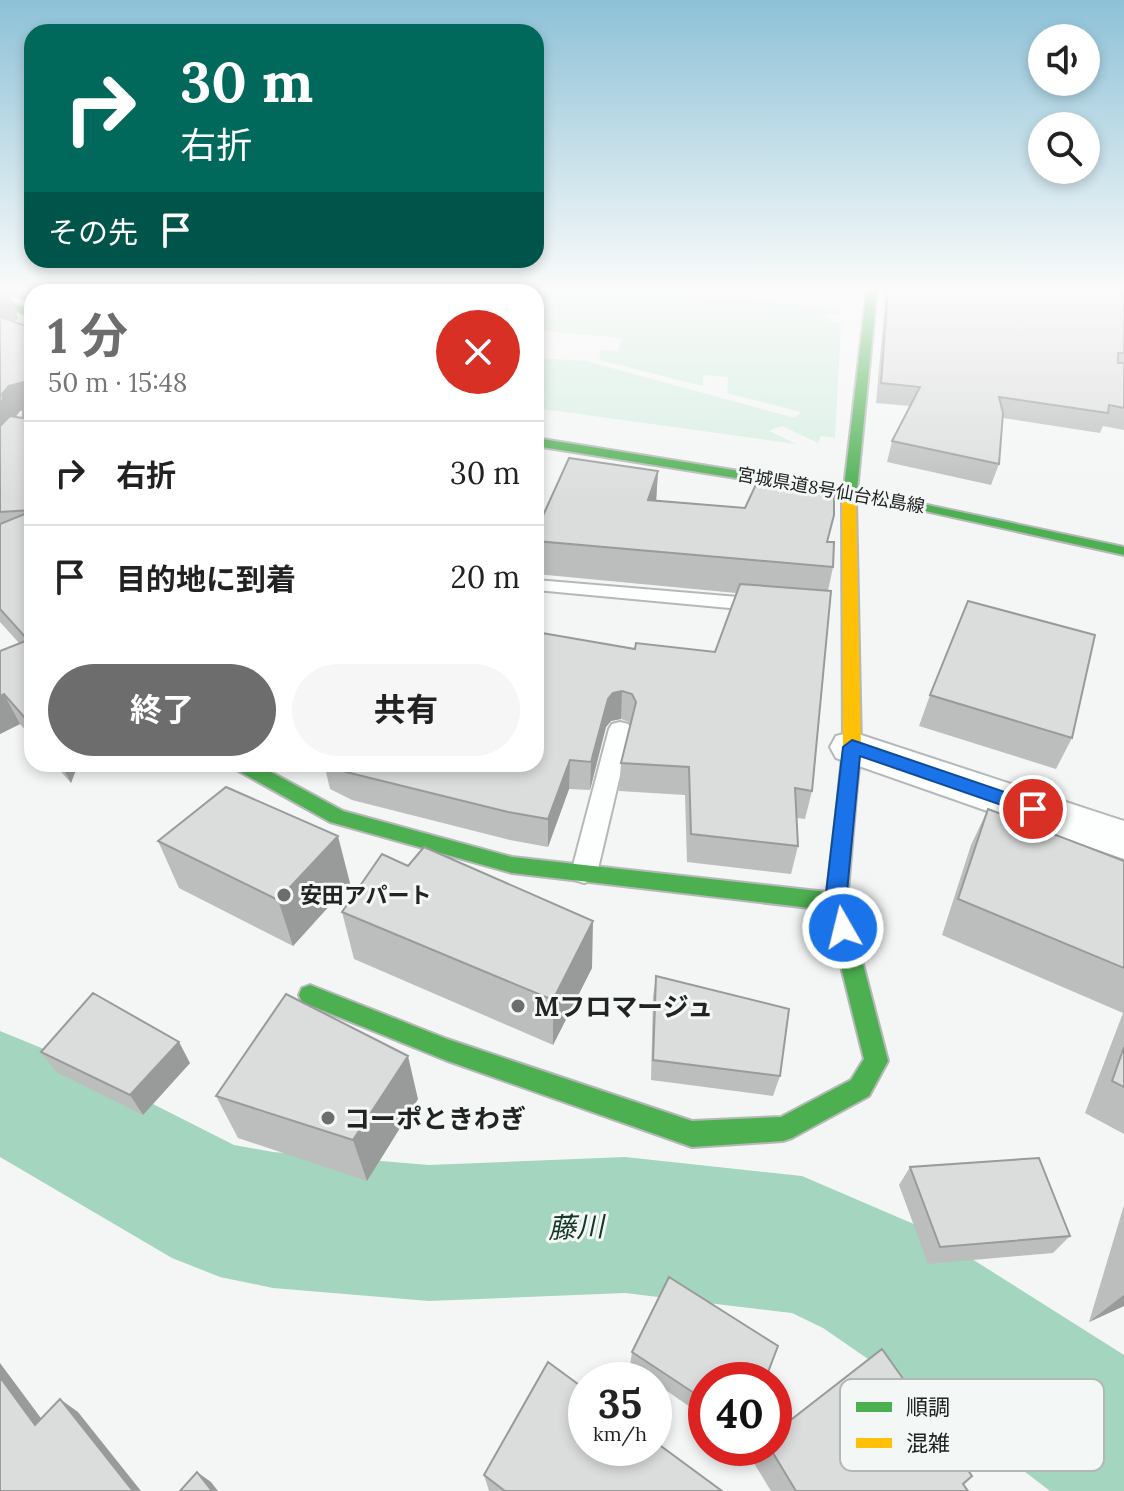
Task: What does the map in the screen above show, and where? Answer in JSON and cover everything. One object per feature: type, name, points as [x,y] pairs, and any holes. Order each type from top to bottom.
[{"type":"street","points":[[310,995],[445,1049],[692,1134],[783,1129],[860,1088],[876,1061],[836,902],[852,747],[843,612],[847,515],[865,359]]},
{"type":"street","name":"宮城県道8号仙台松島線","points":[[544,443],[851,492],[1124,551]]},
{"type":"street","points":[[852,747],[1124,840]]},
{"type":"street","points":[[255,772],[337,817],[512,865],[836,902]]},
{"type":"lane","points":[[544,586],[788,607]]},
{"type":"lane","points":[[584,873],[620,729]]},
{"type":"green space","points":[[546,359],[586,361],[795,418],[801,412],[727,393],[728,377],[703,375],[703,386],[599,360],[839,359],[835,438],[821,436],[818,443],[782,426],[769,431],[796,444],[544,409]]},
{"type":"building","points":[[0,359],[24,359],[24,382],[9,386],[0,402]]},
{"type":"building","points":[[883,359],[1118,359],[1118,363],[1124,363],[1124,408],[1109,405],[1108,413],[999,397],[1003,413],[999,464],[892,441],[920,387],[881,383]]},
{"type":"building","points":[[24,382],[24,510],[0,512],[0,426],[10,416],[23,418]]},
{"type":"building","points":[[569,458],[658,471],[648,500],[745,508],[758,480],[834,490],[834,515],[827,542],[834,542],[833,567],[544,542],[544,513]]},
{"type":"building","points":[[24,514],[24,636],[0,609],[0,524]]},
{"type":"building","points":[[740,584],[831,591],[812,791],[795,788],[798,846],[691,834],[689,767],[621,763],[636,702],[632,694],[622,691],[613,693],[608,699],[591,762],[570,760],[548,819],[346,772],[544,772],[544,633],[635,649],[636,643],[715,652]]},
{"type":"building","points":[[968,601],[1095,635],[1072,738],[930,695]]},
{"type":"building","points":[[24,642],[24,717],[4,694],[0,696],[0,651]]},
{"type":"building","points":[[226,787],[338,836],[278,900],[158,841]]},
{"type":"building","points":[[988,809],[1124,861],[1124,968],[958,899]]},
{"type":"building","points":[[424,847],[593,921],[553,1000],[342,912],[382,854],[408,866]]},
{"type":"building","points":[[656,976],[789,1009],[780,1076],[653,1060]]},
{"type":"building","points":[[93,993],[179,1042],[130,1095],[41,1052]]},
{"type":"building","points":[[286,994],[408,1056],[353,1140],[216,1096]]},
{"type":"building","points":[[1124,1047],[1124,1087],[1112,1081]]},
{"type":"building","points":[[1039,1158],[1070,1236],[940,1247],[910,1167]]},
{"type":"building","points":[[669,1277],[778,1346],[772,1362],[688,1362],[688,1389],[672,1378],[672,1362],[647,1362],[632,1352]]},
{"type":"building","points":[[882,1349],[903,1379],[843,1379]]},
{"type":"building","points":[[548,1362],[568,1377],[568,1466],[672,1466],[672,1454],[722,1491],[505,1491],[484,1475]]},
{"type":"building","points":[[0,1377],[35,1425],[60,1399],[133,1491],[0,1491]]},
{"type":"building","points":[[840,1382],[840,1471],[968,1471],[972,1476],[963,1484],[968,1491],[796,1491],[781,1466],[792,1466],[792,1419]]},
{"type":"building","points":[[197,1472],[212,1491],[180,1491]]},
{"type":"waterway","name":"藤川","points":[[0,1090],[220,1210],[273,1220],[429,1233],[625,1225],[802,1245],[873,1278],[1027,1379]]},
{"type":"waterway","name":"藤川","points":[[1104,1435],[1124,1449]]},
{"type":"traffic: fast","points":[[849,499],[864,359]]},
{"type":"traffic: fast","points":[[544,443],[889,499],[1124,551]]},
{"type":"traffic: fast","points":[[255,772],[337,817],[512,865],[836,902]]},
{"type":"traffic: fast","points":[[310,995],[445,1049],[692,1134],[783,1129],[860,1088],[876,1061],[836,902],[847,797]]},
{"type":"traffic: slow","points":[[847,797],[852,747],[849,499]]},
{"type":"place","name":"安田アパート","points":[[284,895]]},
{"type":"place","name":"Mフロマージュ","points":[[518,1006]]},
{"type":"place","name":"コーポときわぎ","points":[[328,1118]]},
{"type":"route","points":[[843,928],[836,902],[852,747],[1033,809]]}]
